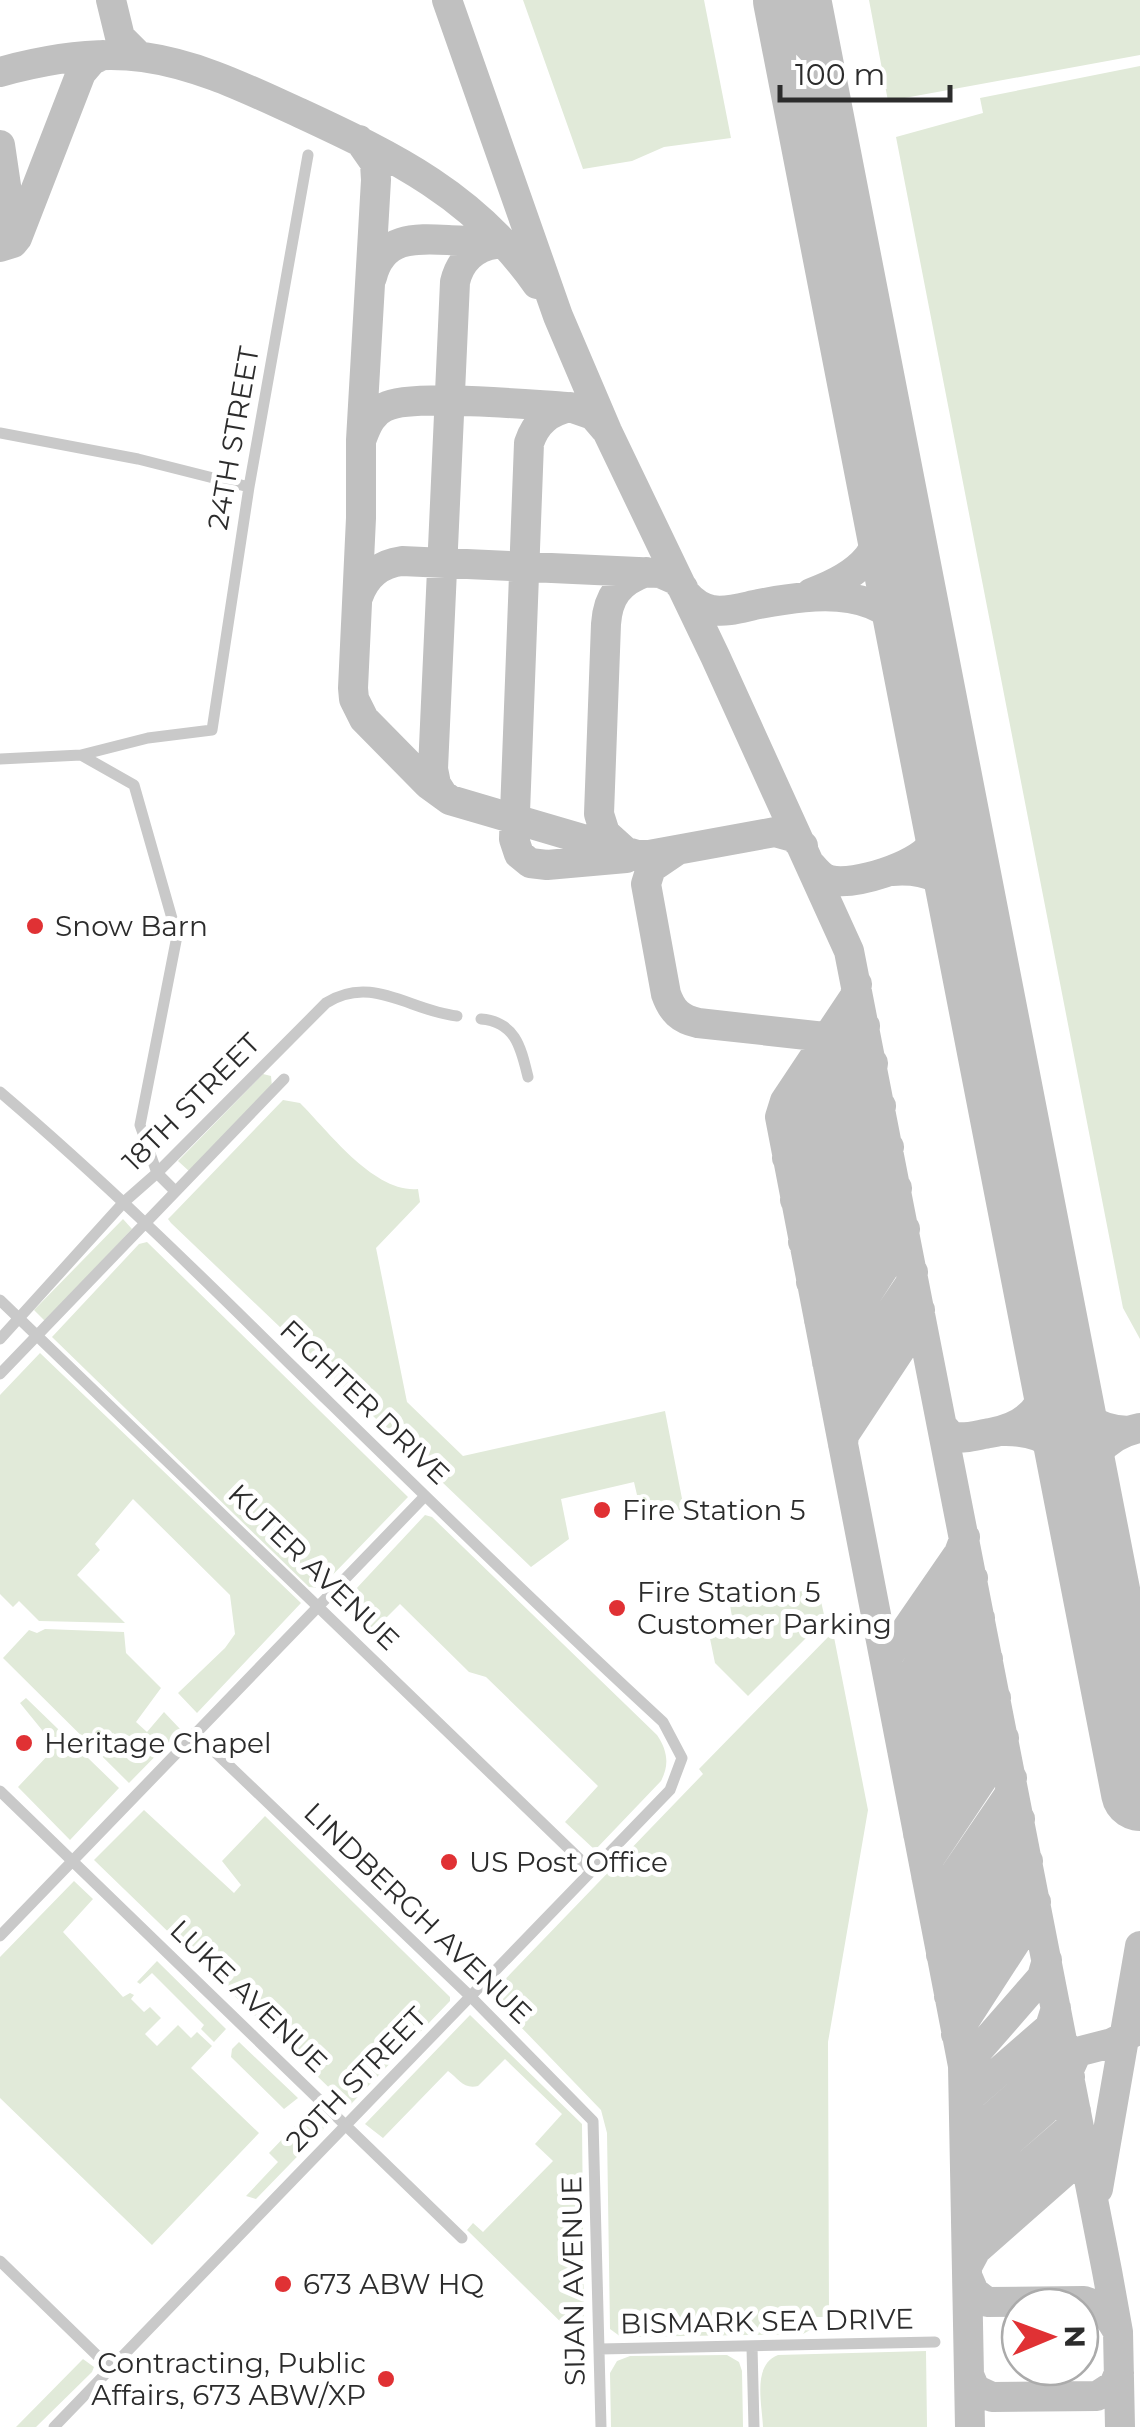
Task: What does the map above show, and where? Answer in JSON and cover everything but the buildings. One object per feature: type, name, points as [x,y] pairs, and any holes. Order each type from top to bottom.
[{"type":"street","name":"24TH STREET","points":[[81,755],[148,738],[212,730],[249,487],[308,156]]},
{"type":"street","points":[[0,433],[138,459],[249,487]]},
{"type":"street","points":[[0,759],[81,755],[134,785],[177,936],[140,1124],[157,1173],[175,1192]]},
{"type":"street","name":"18TH STREET","points":[[0,1340],[124,1202],[312,1014],[340,994],[376,992],[438,1014],[457,1016]]},
{"type":"street","points":[[482,1019],[500,1022],[515,1036],[528,1077]]},
{"type":"street","name":"18TH STREET","points":[[0,1374],[284,1079]]},
{"type":"street","name":"FIGHTER DRIVE","points":[[0,1092],[146,1222],[425,1496],[664,1722],[682,1758]]},
{"type":"street","name":"KUTER AVENUE","points":[[0,1300],[592,1871]]},
{"type":"street","points":[[0,1936],[425,1496]]},
{"type":"street","name":"LINDBERGH AVENUE","points":[[195,1733],[586,2112],[596,2135]]},
{"type":"street","name":"20TH STREET","points":[[54,2427],[670,1790],[682,1758]]},
{"type":"street","name":"LUKE AVENUE","points":[[0,1791],[462,2238]]},
{"type":"street","name":"SIJAN AVENUE","points":[[596,2135],[601,2427]]},
{"type":"street","points":[[0,2261],[111,2369]]},
{"type":"street","name":"BISMARK SEA DRIVE","points":[[600,2350],[935,2342]]},
{"type":"street","points":[[752,2347],[754,2427]]},
{"type":"green space","points":[[523,0],[704,0],[731,138],[664,147],[632,161],[583,169]]},
{"type":"green space","points":[[869,0],[1140,0],[1140,55],[888,101]]},
{"type":"green space","points":[[1140,66],[1140,1339],[1123,1308],[896,137],[983,113],[980,98]]},
{"type":"green space","points":[[263,1074],[271,1076],[272,1087],[190,1172],[178,1161]]},
{"type":"green space","points":[[283,1100],[300,1103],[369,1171],[401,1188],[418,1189],[420,1202],[376,1248],[407,1402],[463,1456],[665,1411],[684,1509],[643,1521],[634,1482],[561,1499],[569,1539],[531,1567],[171,1223],[168,1219]]},
{"type":"green space","points":[[123,1219],[132,1229],[45,1321],[34,1310]]},
{"type":"green space","points":[[147,1242],[408,1497],[320,1588],[309,1587],[52,1337],[139,1244]]},
{"type":"green space","points":[[40,1353],[301,1603],[197,1713],[178,1693],[235,1634],[230,1595],[133,1499],[95,1544],[100,1550],[77,1575],[125,1623],[39,1621],[19,1601],[13,1607],[0,1594],[0,1395]]},
{"type":"green space","points":[[425,1515],[432,1517],[657,1735],[666,1763],[661,1781],[595,1850],[565,1822],[598,1786],[486,1677],[469,1672],[400,1604],[369,1635],[341,1605]]},
{"type":"green space","points":[[818,1588],[825,1619],[748,1696],[715,1663],[707,1624],[732,1617],[730,1605]]},
{"type":"green space","points":[[45,1629],[124,1632],[126,1653],[161,1688],[136,1722],[147,1732],[164,1712],[181,1730],[129,1783],[3,1658],[29,1630],[37,1633]]},
{"type":"green space","points":[[833,1632],[868,1810],[828,2042],[829,2317],[811,2317],[810,2330],[803,2334],[621,2337],[610,2329],[607,2133],[601,2110],[490,1995],[703,1774],[699,1769]]},
{"type":"green space","points":[[26,1698],[119,1788],[70,1840],[18,1787],[51,1752],[42,1730],[20,1703]]},
{"type":"green space","points":[[144,1810],[234,1893],[241,1885],[222,1861],[265,1816],[450,2001],[351,2104],[346,2104],[94,1860]]},
{"type":"green space","points":[[74,1881],[93,1899],[63,1932],[123,1997],[134,1995],[131,1999],[144,2012],[150,2007],[161,2018],[145,2034],[157,2046],[178,2025],[191,2038],[197,2032],[212,2046],[191,2068],[259,2133],[152,2245],[0,2098],[0,1957]]},
{"type":"green space","points":[[157,1961],[226,2029],[214,2042],[201,2029],[204,2025],[152,1973],[140,1984],[137,1982]]},
{"type":"green space","points":[[470,2015],[582,2124],[584,2324],[574,2335],[467,2230],[473,2223],[483,2232],[553,2161],[535,2144],[562,2114],[505,2059],[478,2086],[465,2085],[448,2071],[383,2138],[365,2124]]},
{"type":"green space","points":[[239,2042],[298,2098],[284,2109],[231,2057]]},
{"type":"green space","points":[[310,2110],[325,2123],[323,2130],[256,2199],[246,2196],[278,2162],[269,2153]]},
{"type":"green space","points":[[926,2351],[927,2427],[763,2427],[762,2376],[770,2360],[778,2355]]},
{"type":"green space","points":[[727,2355],[739,2362],[742,2371],[743,2427],[611,2427],[610,2373],[617,2361],[630,2356]]},
{"type":"green space","points":[[83,2359],[94,2367],[92,2372],[36,2427],[16,2427]]},
{"type":"taxiway","points":[[111,0],[120,37],[140,57]]},
{"type":"taxiway","points":[[447,0],[558,316],[607,431],[849,951],[1107,2271],[1118,2332],[1120,2427]]},
{"type":"taxiway","points":[[0,247],[17,238],[81,73],[92,60],[103,55]]},
{"type":"taxiway","points":[[0,72],[71,57],[125,55],[164,61],[224,79],[368,146],[431,182],[487,226],[537,284]]},
{"type":"taxiway","points":[[359,140],[375,163],[376,180],[361,440],[353,688],[364,719],[428,784],[450,800],[637,855],[775,832],[793,837],[803,846]]},
{"type":"taxiway","points":[[0,145],[14,240]]},
{"type":"taxiway","points":[[372,277],[383,254],[401,243],[423,239],[496,243]]},
{"type":"taxiway","points":[[443,795],[433,769],[455,282],[469,256],[496,244]]},
{"type":"taxiway","points":[[362,438],[377,413],[399,403],[445,400],[567,407]]},
{"type":"taxiway","points":[[605,429],[593,415],[570,407],[544,419],[529,443],[514,839],[519,854],[530,863],[626,858]]},
{"type":"taxiway","points":[[811,593],[845,578],[868,558],[882,531],[888,494]]},
{"type":"taxiway","points":[[358,597],[375,572],[402,561],[660,573],[683,588]]},
{"type":"taxiway","points":[[626,852],[605,833],[599,814],[606,624],[609,605],[617,591],[646,572]]},
{"type":"taxiway","points":[[686,594],[701,606],[717,611],[805,597],[850,598],[889,613],[918,650]]},
{"type":"taxiway","points":[[812,866],[825,878],[841,881],[869,877],[912,861],[931,846],[939,832],[945,786]]},
{"type":"taxiway","points":[[676,851],[651,868],[646,884],[666,994],[674,1010],[698,1023],[843,1039]]},
{"type":"taxiway","points":[[892,871],[937,878],[969,910]]},
{"type":"taxiway","points":[[857,984],[855,996],[785,1101],[780,1117],[963,2066],[970,2427]]},
{"type":"taxiway","points":[[787,1158],[790,1145],[864,1036],[865,1026]]},
{"type":"taxiway","points":[[795,1200],[800,1184],[871,1077],[873,1063]]},
{"type":"taxiway","points":[[803,1242],[809,1224],[878,1120],[881,1106]]},
{"type":"taxiway","points":[[811,1282],[819,1261],[885,1162],[889,1147]]},
{"type":"taxiway","points":[[819,1320],[895,1200],[897,1188]]},
{"type":"taxiway","points":[[827,1362],[905,1229]]},
{"type":"taxiway","points":[[835,1403],[837,1392],[910,1284],[913,1272]]},
{"type":"taxiway","points":[[843,1444],[844,1435],[916,1326],[920,1310]]},
{"type":"taxiway","points":[[943,1427],[951,1436],[965,1437],[1007,1429],[1021,1422],[1045,1392],[1053,1346]]},
{"type":"taxiway","points":[[1060,1379],[1086,1417],[1104,1427],[1129,1431]]},
{"type":"taxiway","points":[[1085,1501],[1088,1475],[1098,1453],[1115,1437],[1140,1428]]},
{"type":"taxiway","points":[[1003,1431],[1035,1435],[1056,1447],[1083,1496]]},
{"type":"taxiway","points":[[887,1670],[888,1656],[959,1553],[965,1537]]},
{"type":"taxiway","points":[[895,1712],[898,1695],[967,1593],[973,1578]]},
{"type":"taxiway","points":[[902,1750],[906,1737],[977,1630],[980,1618]]},
{"type":"taxiway","points":[[910,1791],[913,1779],[981,1676],[988,1659]]},
{"type":"taxiway","points":[[918,1834],[921,1819],[993,1711],[996,1698]]},
{"type":"taxiway","points":[[926,1875],[929,1859],[999,1754],[1004,1738]]},
{"type":"taxiway","points":[[934,1915],[936,1902],[1009,1795],[1012,1778]]},
{"type":"taxiway","points":[[941,1955],[945,1942],[1017,1833],[1020,1819]]},
{"type":"taxiway","points":[[949,1996],[1024,1876],[1028,1861]]},
{"type":"taxiway","points":[[956,2034],[1033,1915],[1036,1902]]},
{"type":"taxiway","points":[[1098,2189],[1140,1946]]},
{"type":"taxiway","points":[[964,2074],[968,2062],[1042,1977],[1047,1960]]},
{"type":"taxiway","points":[[965,2109],[972,2095],[1050,2027],[1056,2008]]},
{"type":"taxiway","points":[[1068,2072],[1077,2052],[1112,2043],[1138,2030]]},
{"type":"taxiway","points":[[965,2152],[973,2134],[1060,2058],[1064,2044]]},
{"type":"taxiway","points":[[966,2189],[973,2173],[1063,2094],[1070,2077]]},
{"type":"taxiway","points":[[967,2225],[975,2211],[1069,2129],[1076,2111]]},
{"type":"taxiway","points":[[968,2265],[976,2250],[1077,2161],[1083,2144]]},
{"type":"taxiway","points":[[968,2278],[974,2292],[987,2302],[1090,2303],[1104,2312],[1118,2332]]},
{"type":"taxiway","points":[[969,2375],[975,2389],[992,2397],[1097,2396],[1114,2385],[1119,2373]]},
{"type":"runway","points":[[792,0],[1140,1792]]},
{"type":"place","name":"Snow Barn","points":[[35,926]]},
{"type":"place","name":"Fire Station 5","points":[[602,1510]]},
{"type":"place","name":"Fire Station 5 Customer Parking","points":[[617,1608]]},
{"type":"place","name":"Heritage Chapel","points":[[24,1743]]},
{"type":"place","name":"US Post Office","points":[[449,1862]]},
{"type":"place","name":"673 ABW HQ","points":[[283,2284]]},
{"type":"place","name":"Contracting, Public Affairs, 673 ABW/XP","points":[[386,2379]]}]
